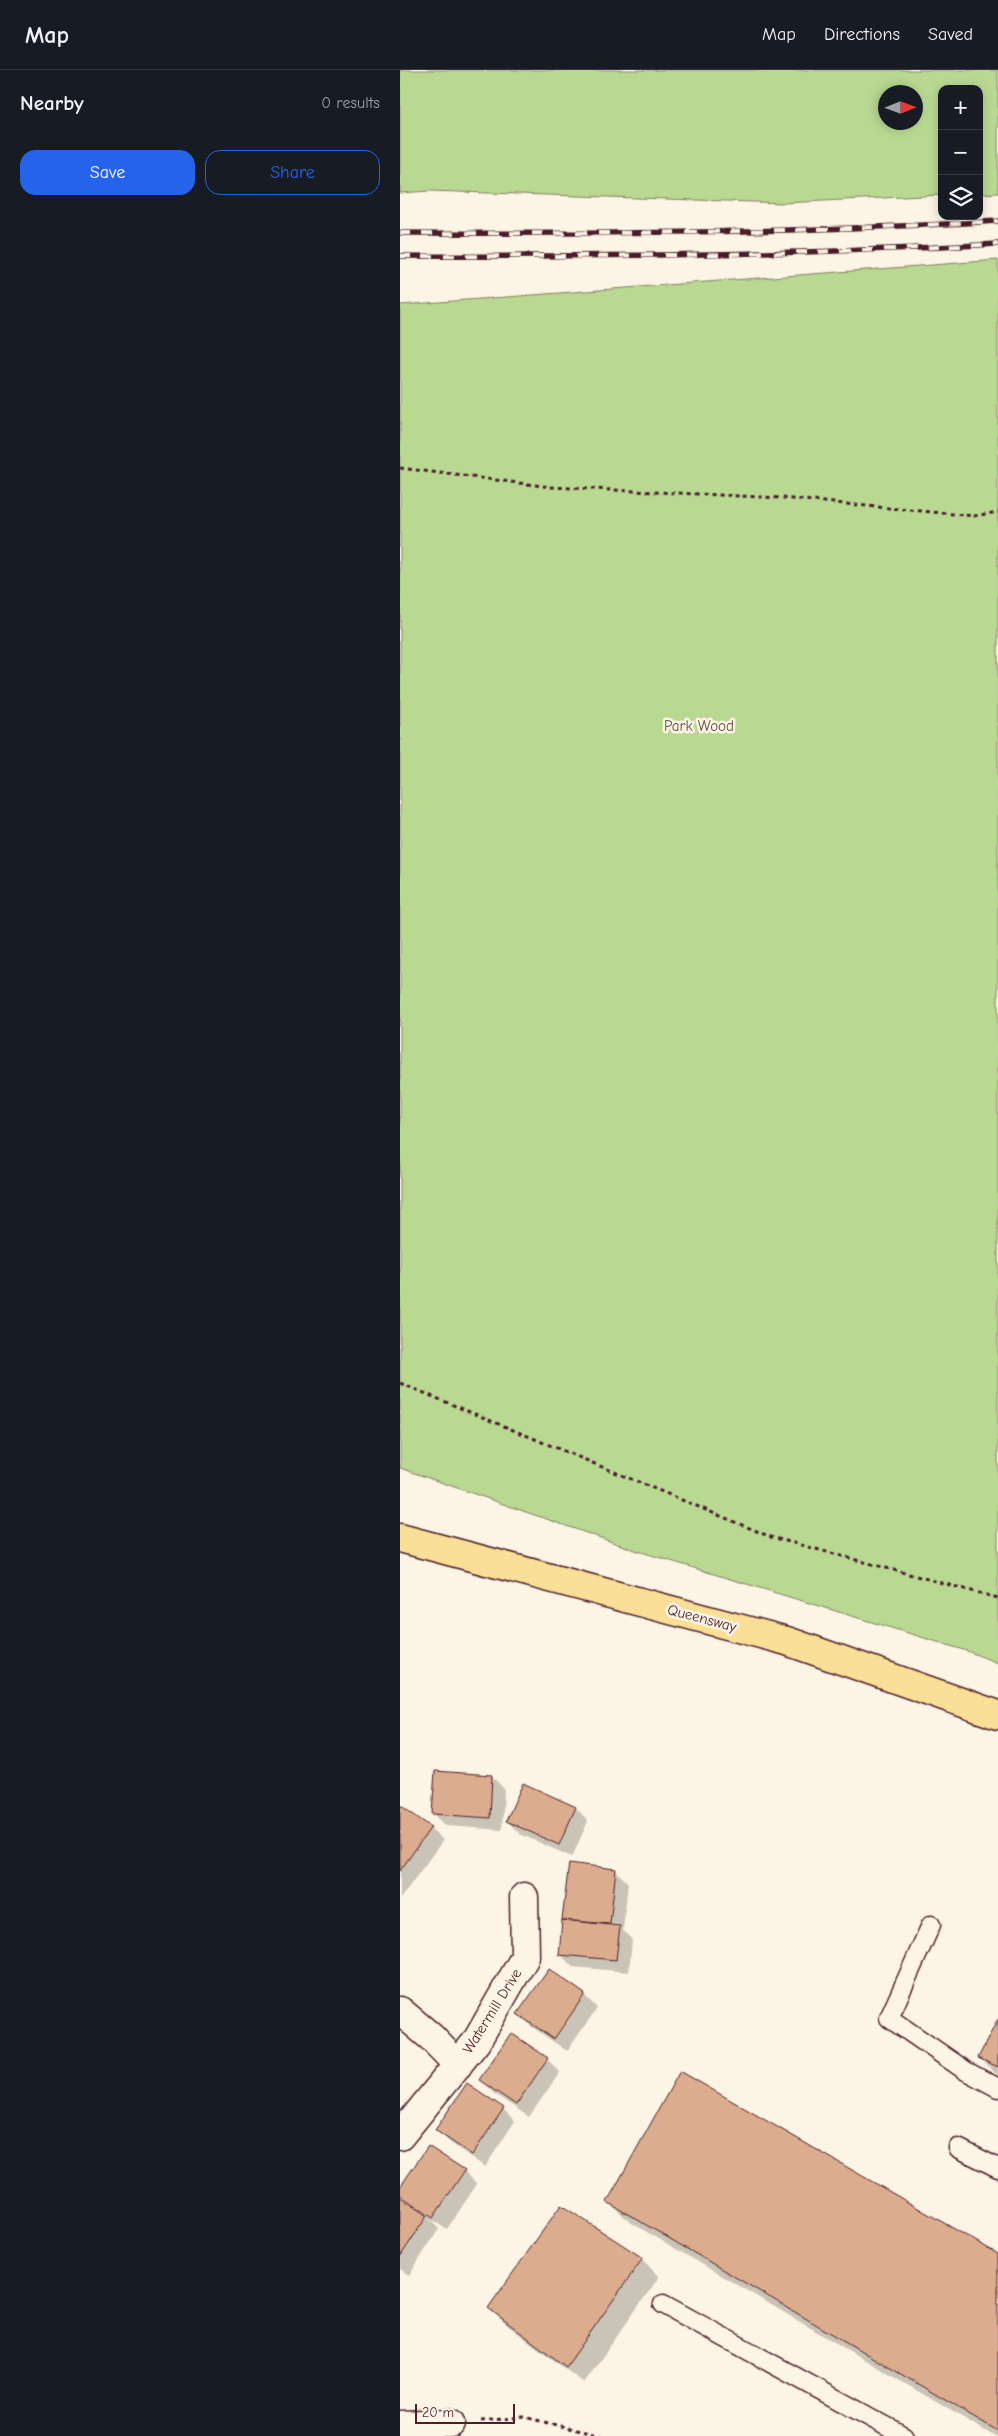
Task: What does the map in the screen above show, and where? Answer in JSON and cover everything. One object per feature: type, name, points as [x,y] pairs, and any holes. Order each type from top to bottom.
[{"type":"main road","name":"Queensway","points":[[400,1538],[788,1641],[998,1715]]},
{"type":"street","name":"Watermill Drive","points":[[400,2136],[476,2042],[525,1957],[524,1897]]},
{"type":"street","name":"Watermill Drive","points":[[400,2011],[458,2064]]},
{"type":"street","points":[[400,2425],[451,2423]]},
{"type":"lane","points":[[931,1925],[889,2018],[966,2071],[998,2088]]},
{"type":"lane","points":[[958,2148],[998,2168]]},
{"type":"lane","points":[[663,2304],[904,2436]]},
{"type":"path","points":[[400,468],[550,486],[782,498],[974,516],[998,512]]},
{"type":"path","points":[[400,1383],[771,1537],[998,1598]]},
{"type":"path","points":[[451,2423],[524,2417],[601,2436]]},
{"type":"green space","points":[[400,70],[998,70],[998,193],[983,194],[983,85],[938,85],[938,195],[784,203],[429,191],[400,193]]},
{"type":"green space","name":"Park Wood","points":[[998,260],[998,1663],[967,1651],[638,1551],[400,1468],[400,305]]},
{"type":"building","points":[[435,1771],[492,1775],[490,1818],[432,1814]]},
{"type":"building","points":[[523,1783],[576,1807],[559,1845],[506,1821]]},
{"type":"building","points":[[400,1805],[431,1827],[400,1871]]},
{"type":"building","points":[[569,1863],[616,1869],[610,1924],[562,1920]]},
{"type":"building","points":[[562,1920],[620,1926],[616,1960],[559,1955]]},
{"type":"building","points":[[549,1969],[585,1994],[554,2039],[517,2014]]},
{"type":"building","points":[[998,2019],[998,2067],[978,2058]]},
{"type":"building","points":[[511,2033],[548,2058],[516,2105],[479,2080]]},
{"type":"building","points":[[680,2071],[998,2254],[998,2431],[607,2202]]},
{"type":"building","points":[[467,2083],[504,2108],[472,2155],[435,2130]]},
{"type":"building","points":[[428,2146],[465,2170],[433,2218],[400,2195],[400,2187]]},
{"type":"building","points":[[400,2197],[427,2216],[400,2257]]},
{"type":"building","points":[[561,2205],[643,2258],[566,2367],[488,2308]]},
{"type":"railway","points":[[400,233],[699,232],[849,228],[998,221]]},
{"type":"railway","points":[[400,256],[549,256],[849,251],[998,244]]}]
